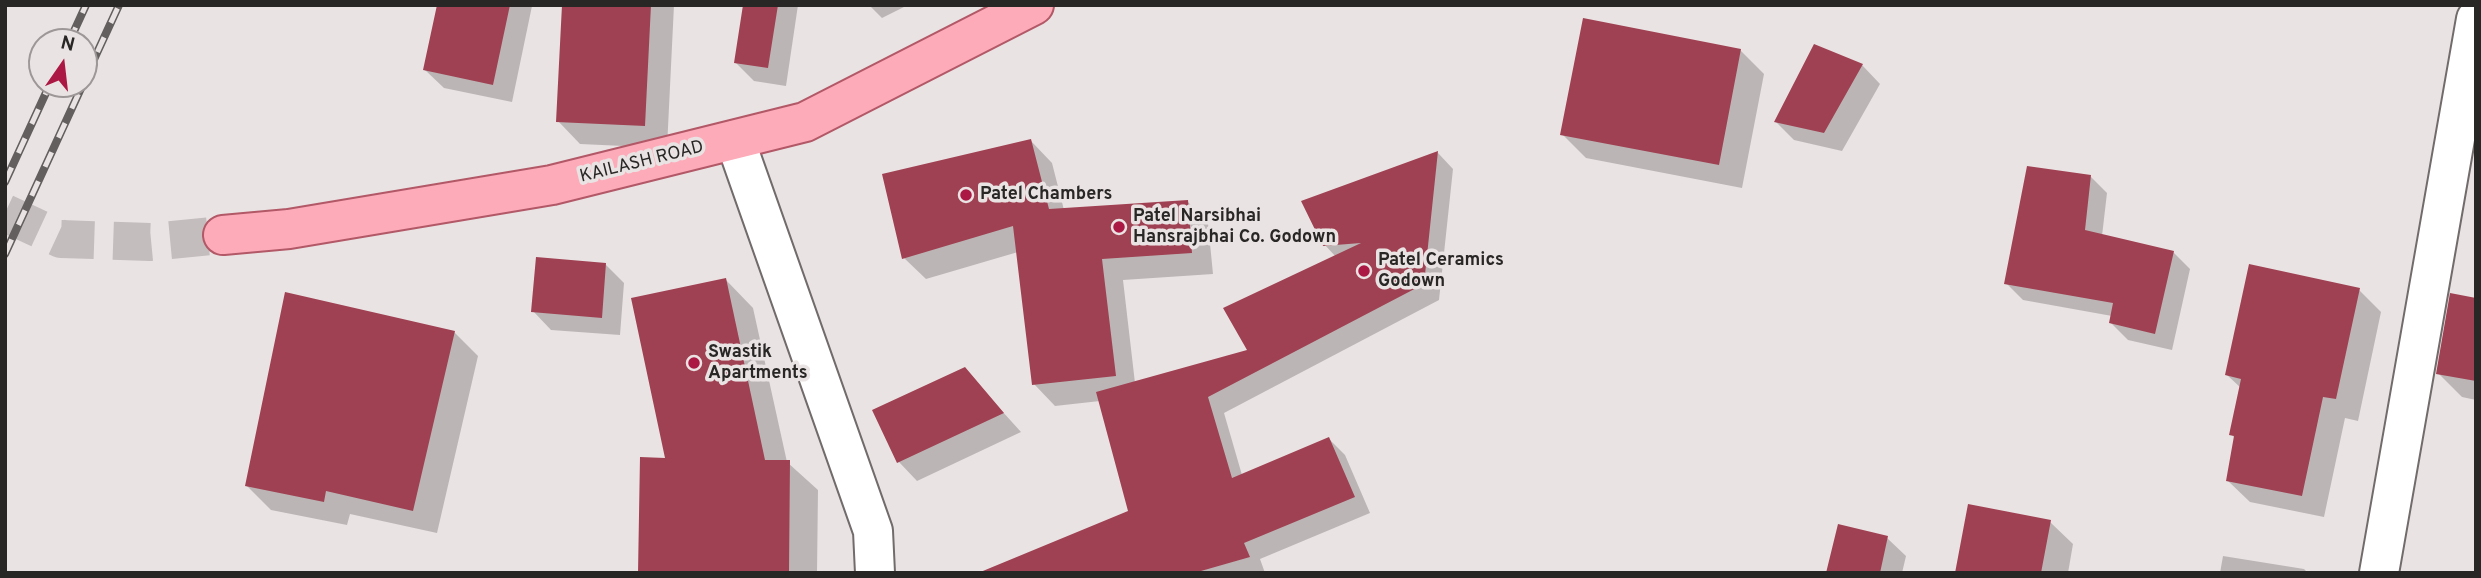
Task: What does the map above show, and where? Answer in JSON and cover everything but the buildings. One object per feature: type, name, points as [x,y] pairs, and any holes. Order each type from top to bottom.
[{"type":"main road","name":"KAILASH ROAD","points":[[223,235],[289,229],[552,185],[805,122],[1034,5]]},
{"type":"street","points":[[2379,573],[2476,19]]},
{"type":"street","points":[[735,140],[873,531],[875,573]]},
{"type":"tunnel","points":[[5,213],[61,239],[150,242],[223,235]]},
{"type":"railway","points":[[75,28],[86,5]]},
{"type":"railway","points":[[98,51],[119,5]]},
{"type":"railway","points":[[5,182],[44,98]]},
{"type":"railway","points":[[5,254],[77,98]]},
{"type":"place","name":"Patel Chambers","points":[[966,195]]},
{"type":"place","name":"Patel Narsibhai Hansrajbhai Co. Godown","points":[[1119,227]]},
{"type":"place","name":"Patel Ceramics Godown","points":[[1364,271]]},
{"type":"place","name":"Swastik Apartments","points":[[694,363]]}]
